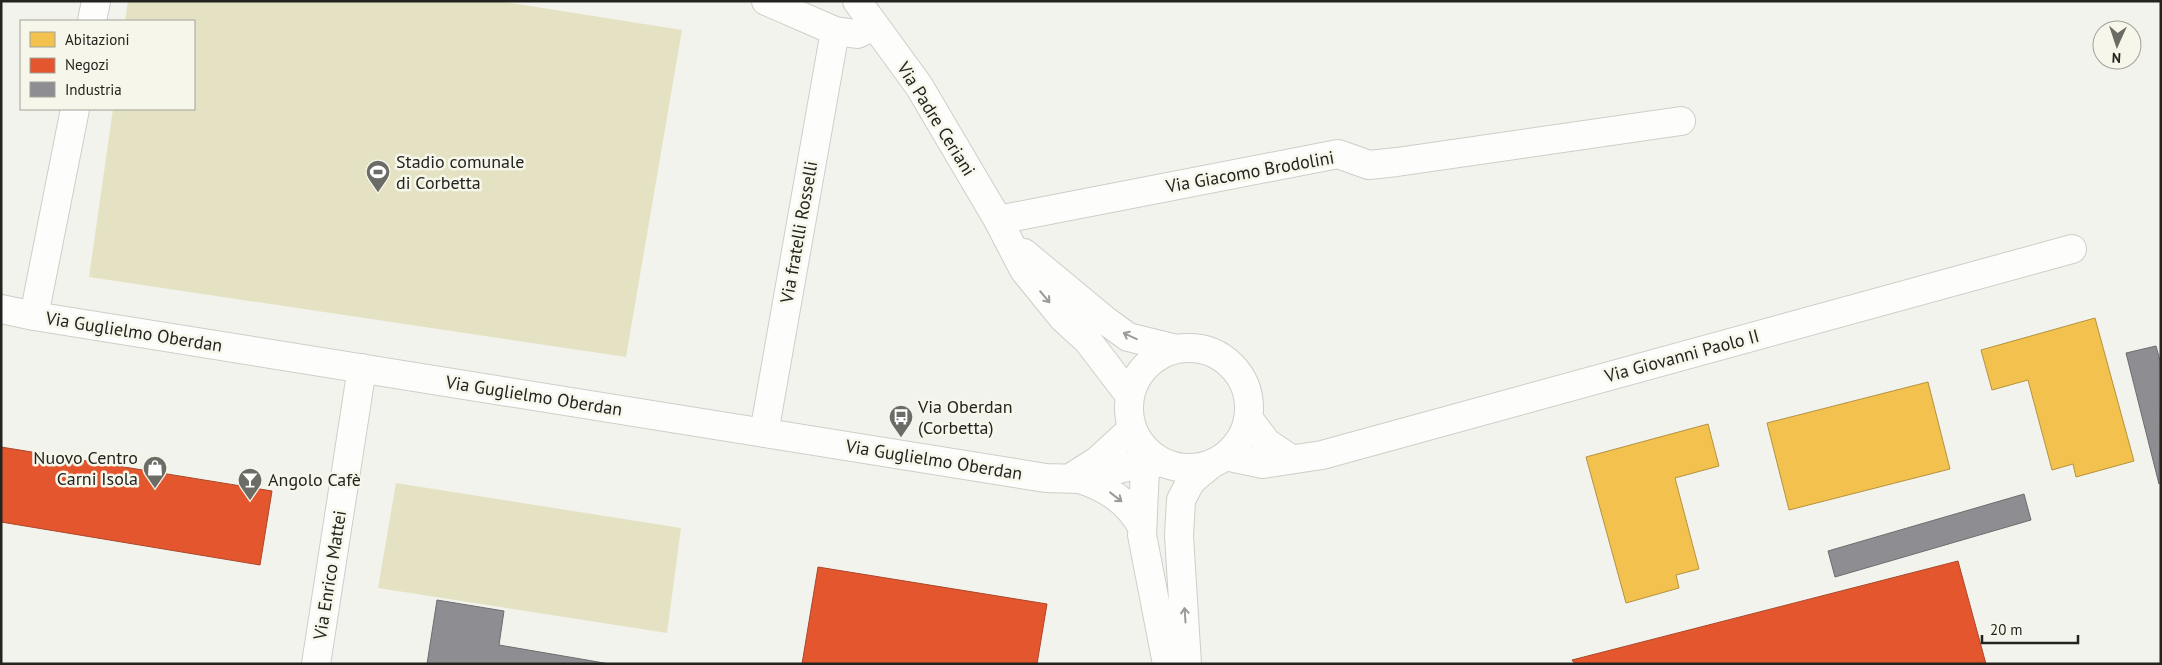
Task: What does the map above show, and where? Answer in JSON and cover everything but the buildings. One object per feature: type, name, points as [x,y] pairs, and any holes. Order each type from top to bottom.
[{"type":"street","points":[[92,20],[96,1]]},
{"type":"street","points":[[766,1],[834,31],[857,34],[875,26]]},
{"type":"street","name":"Via Padre Ceriani","points":[[857,1],[919,86],[1028,276],[1063,318],[1088,342],[1130,396]]},
{"type":"street","name":"Via fratelli Rosselli","points":[[764,433],[834,31]]},
{"type":"street","points":[[34,316],[75,110]]},
{"type":"street","name":"Via Giacomo Brodolini","points":[[1003,231],[1338,154],[1369,164],[1397,162],[1681,121]]},
{"type":"street","name":"Via Padre Ceriani","points":[[1003,231],[1106,321],[1128,337],[1177,349]]},
{"type":"street","name":"Via Giovanni Paolo II","points":[[1219,460],[1263,464],[1322,455],[2072,249]]},
{"type":"street","name":"Via Guglielmo Oberdan","points":[[1,309],[34,316],[1046,478],[1074,479],[1099,485],[1116,495],[1135,513],[1142,527]]},
{"type":"street","points":[[1177,349],[1203,350],[1216,355],[1228,363],[1238,374],[1245,386],[1248,402],[1248,418],[1244,432],[1236,445],[1191,482],[1181,500],[1179,536],[1184,660],[1142,527],[1145,450],[1129,412],[1130,396],[1136,380],[1146,366],[1160,356],[1177,349]]},
{"type":"street","name":"Via Enrico Mattei","points":[[316,664],[362,368]]},
{"type":"street","points":[[1248,418],[1267,443],[1291,459]]},
{"type":"street","points":[[1074,479],[1097,461],[1145,450],[1188,468],[1219,460]]},
{"type":"shaded area","name":"Stadio comunale di Corbetta","points":[[128,1],[498,1],[682,30],[626,357],[89,277],[113,110],[195,110],[195,20],[125,20]]},
{"type":"shaded area","points":[[396,483],[681,528],[667,633],[378,588]]},
{"type":"place","name":"Stadio comunale di Corbetta","points":[[378,193]]},
{"type":"place","name":"Via Oberdan (Corbetta)","points":[[901,438]]},
{"type":"place","name":"Nuovo Centro Carni Isola","points":[[155,489]]},
{"type":"place","name":"Angolo Cafè","points":[[250,501]]}]
